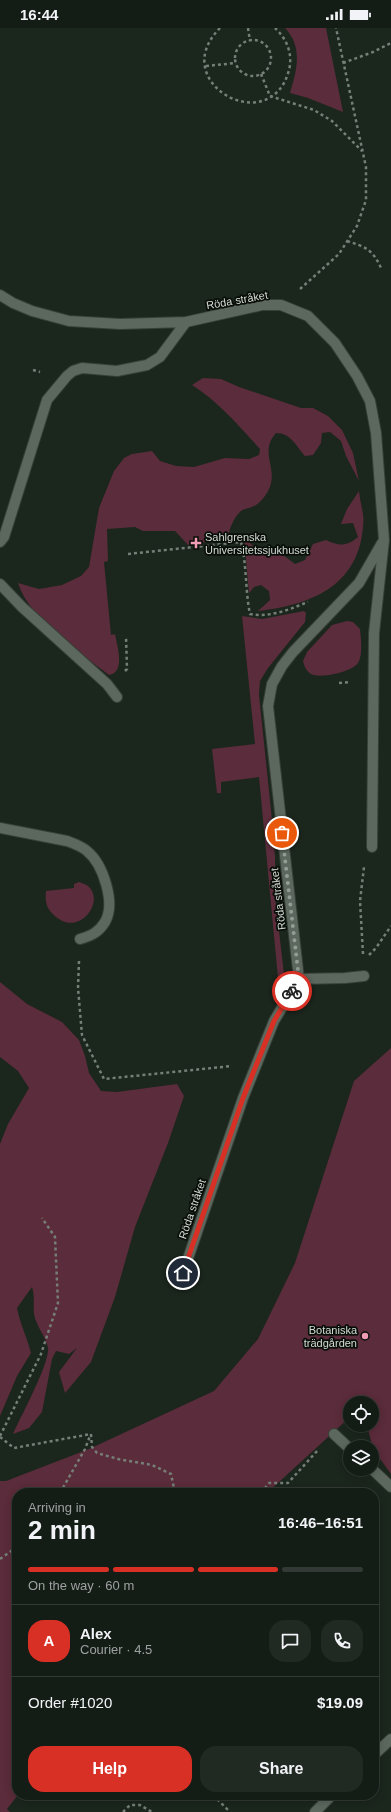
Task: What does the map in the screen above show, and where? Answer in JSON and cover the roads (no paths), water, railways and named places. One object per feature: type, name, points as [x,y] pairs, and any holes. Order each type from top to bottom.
[{"type":"street","name":"Röda stråket","points":[[0,295],[13,303],[32,311],[69,321],[120,324],[186,322],[262,306],[281,305],[308,316],[335,343],[357,376],[370,401],[376,432],[384,540],[374,633],[372,847]]},
{"type":"street","points":[[0,542],[4,537],[47,400],[54,390],[74,371],[82,368],[116,370],[147,365],[160,357],[186,322]]},
{"type":"street","name":"Röda stråket","points":[[183,1273],[243,1098],[274,1021],[299,979],[268,706],[272,684],[282,666],[293,652],[359,583],[384,540]]},
{"type":"street","points":[[0,584],[110,688],[117,698]]},
{"type":"street","points":[[0,828],[68,841],[78,844],[88,852],[105,879],[109,912],[106,922],[99,930],[92,936],[80,939]]},
{"type":"street","points":[[299,979],[364,976]]},
{"type":"street","points":[[334,1434],[343,1442]]},
{"type":"street","points":[[379,1476],[391,1487]]},
{"type":"street","points":[[379,1750],[391,1739]]},
{"type":"street","points":[[315,1812],[327,1800]]},
{"type":"place","name":"Sahlgrenska Universitetssjukhuset","points":[[196,543]]},
{"type":"place","name":"Botaniska trädgården","points":[[365,1336]]}]
